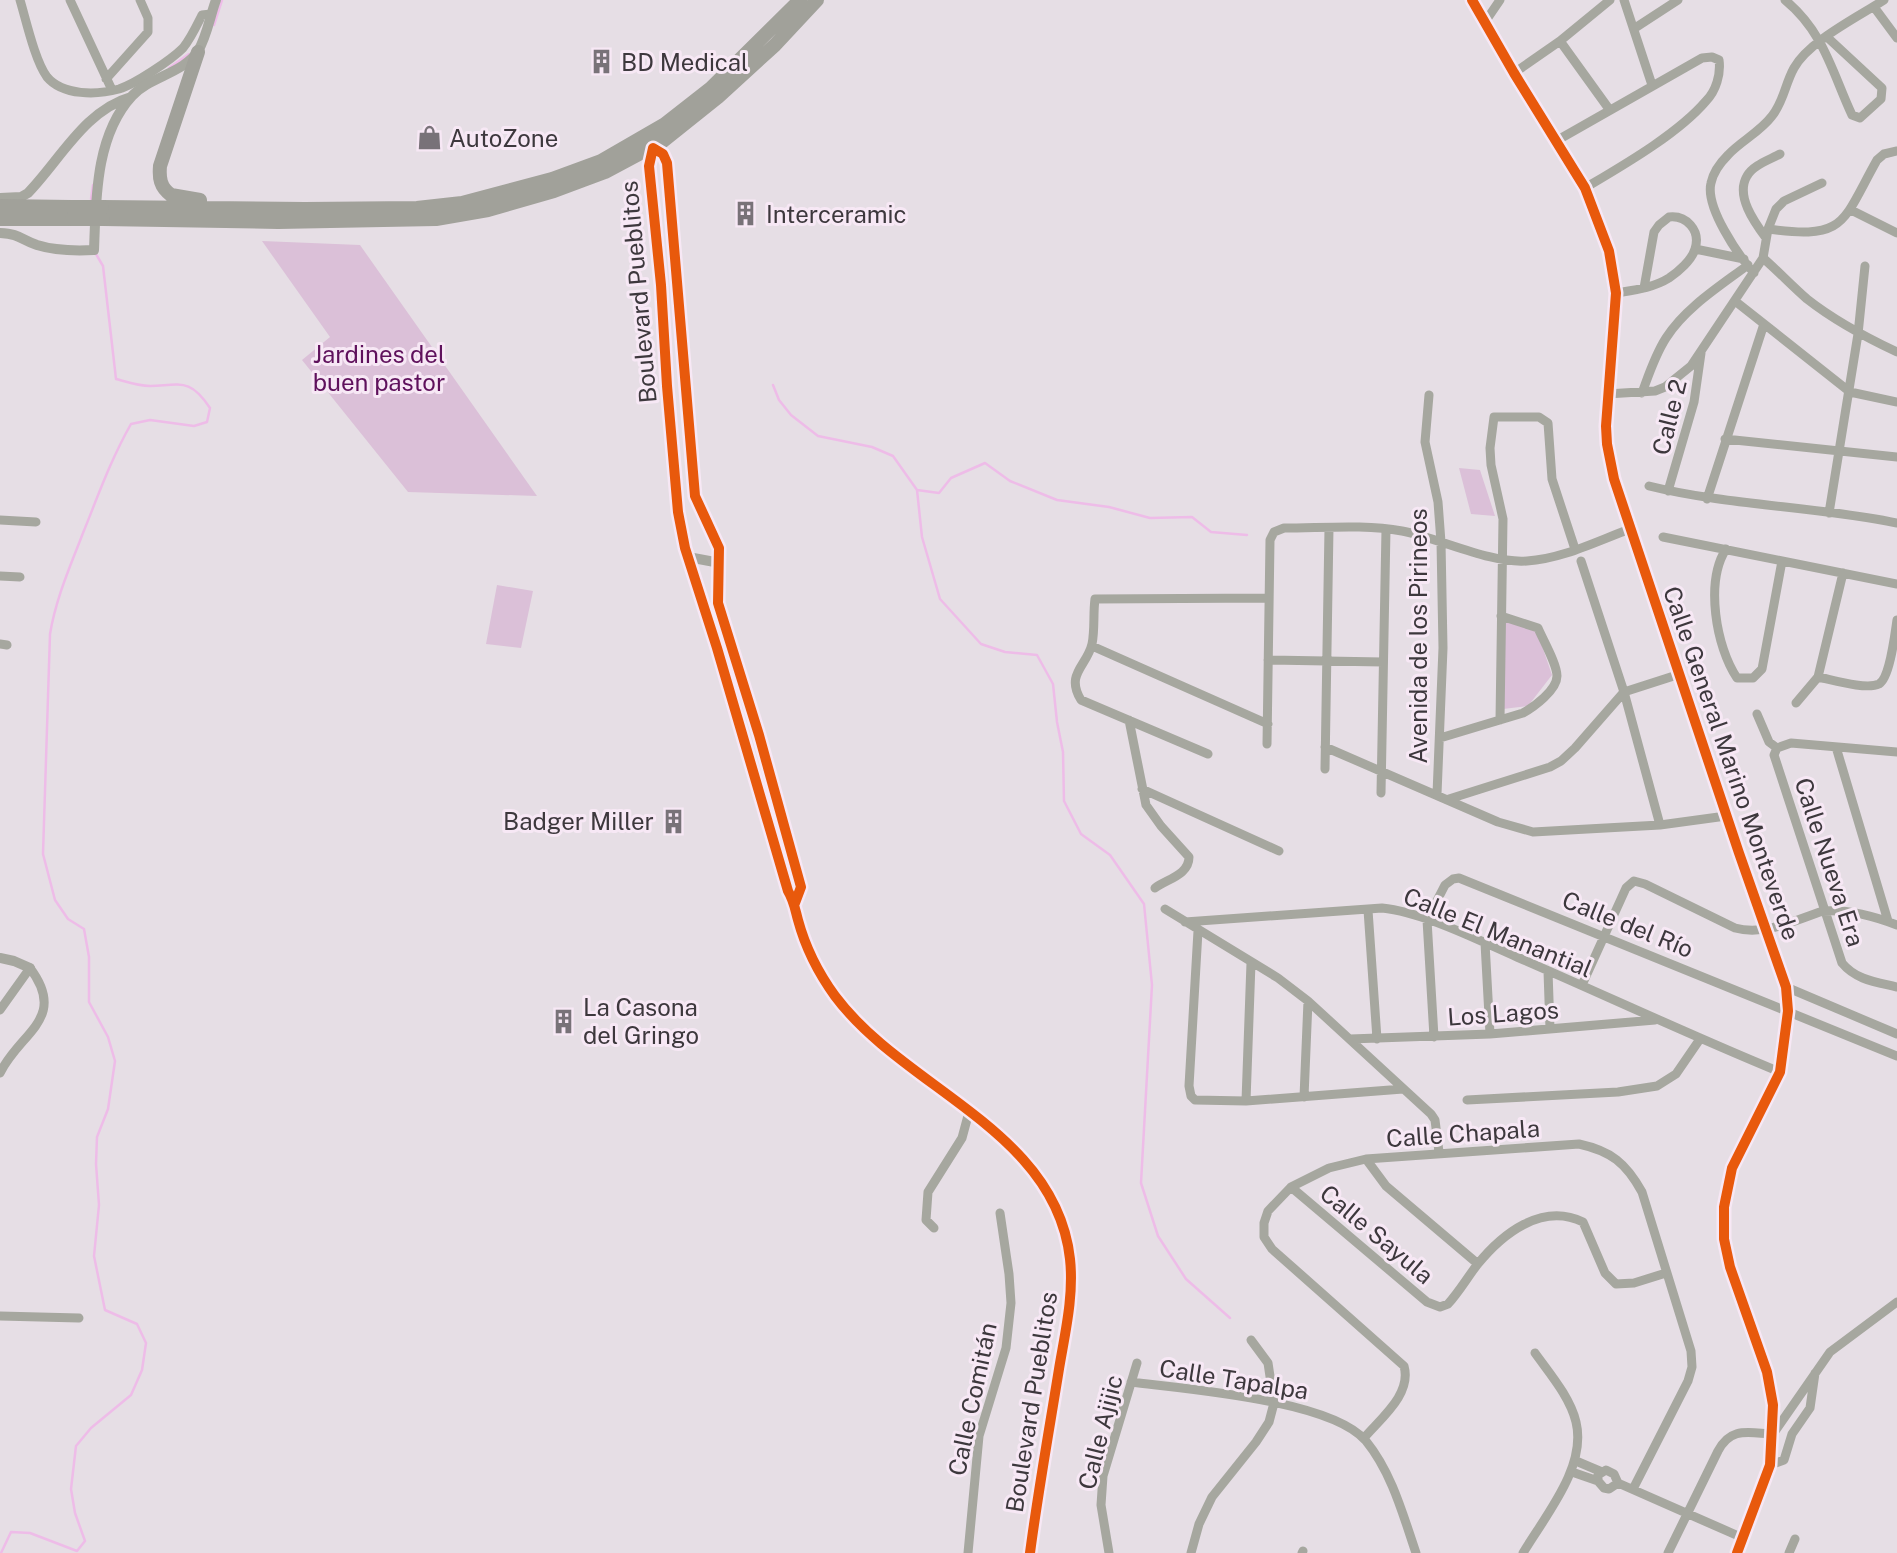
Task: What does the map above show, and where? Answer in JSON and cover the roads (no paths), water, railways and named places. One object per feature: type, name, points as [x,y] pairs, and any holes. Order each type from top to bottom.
[{"type":"main road","points":[[0,219],[17,220],[71,213],[417,208],[462,203],[552,179],[601,161],[665,124],[711,88],[800,0]]},
{"type":"main road","points":[[102,213],[278,222],[436,219],[488,210],[554,191],[605,172],[653,148],[775,45],[817,0]]},
{"type":"main road","points":[[198,52],[160,166],[160,182],[168,193],[175,197],[268,209]]},
{"type":"main road","points":[[653,148],[665,124]]},
{"type":"main road","points":[[630,146],[653,148]]},
{"type":"main road","points":[[0,206],[17,220]]},
{"type":"street","points":[[20,0],[46,75],[53,82],[74,92],[91,94],[129,84],[178,53],[202,15],[213,5]]},
{"type":"street","points":[[71,0],[111,90]]},
{"type":"street","points":[[106,79],[148,33],[148,18],[140,0]]},
{"type":"street","points":[[1485,22],[1500,0]]},
{"type":"street","points":[[1514,73],[1611,0]]},
{"type":"street","points":[[1624,0],[1652,85]]},
{"type":"street","points":[[1635,28],[1678,0]]},
{"type":"street","points":[[1785,0],[1824,39],[1882,88],[1883,95],[1877,104],[1860,118],[1852,115],[1824,39]]},
{"type":"street","points":[[1796,9],[1804,0]]},
{"type":"street","points":[[1749,265],[1729,239],[1718,217],[1710,194],[1711,182],[1725,158],[1773,116],[1783,99],[1794,67],[1810,48],[1884,0]]},
{"type":"street","name":"Calle General Marino Monteverde","points":[[1474,1],[1514,73],[1585,188],[1609,251],[1616,293],[1607,394],[1608,451],[1630,529],[1786,987],[1788,1011],[1780,1072],[1732,1168],[1726,1186],[1723,1226],[1730,1267],[1767,1371],[1773,1405],[1770,1465],[1737,1553]]},
{"type":"street","points":[[0,198],[21,197],[28,193],[99,113],[117,101],[131,97],[198,52],[213,5]]},
{"type":"street","points":[[1874,7],[1897,38]]},
{"type":"street","points":[[1560,41],[1609,109]]},
{"type":"street","points":[[1556,141],[1702,58],[1712,57],[1719,60],[1717,83],[1707,101],[1685,121],[1629,161],[1585,188]]},
{"type":"street","points":[[0,233],[17,220],[29,242],[50,249],[94,250],[99,170],[116,121],[131,97]]},
{"type":"street","name":"Boulevard Pueblitos","points":[[795,903],[801,887],[759,735],[718,603],[720,563],[716,538],[695,495],[667,163],[663,154],[653,148],[649,166],[661,285],[675,488],[688,557],[788,891],[795,903],[798,920],[810,952],[835,996],[860,1025],[889,1052],[969,1112],[1023,1158],[1055,1205],[1070,1258],[1069,1310],[1030,1553]]},
{"type":"street","points":[[1780,154],[1753,170],[1745,183],[1745,201],[1753,219],[1767,234],[1820,232],[1832,227],[1851,210],[1877,160],[1884,154],[1897,150]]},
{"type":"street","points":[[1763,258],[1767,234],[1776,209],[1784,201],[1822,183]]},
{"type":"street","points":[[1851,210],[1897,233]]},
{"type":"street","points":[[1616,293],[1644,288],[1656,285],[1678,272],[1695,249],[1695,236],[1689,222],[1675,216],[1663,220],[1654,232],[1644,288]]},
{"type":"street","points":[[1695,249],[1749,265]]},
{"type":"street","points":[[1642,393],[1658,352],[1673,327],[1749,265],[1763,258]]},
{"type":"street","points":[[1763,258],[1808,300],[1858,334],[1897,352]]},
{"type":"street","points":[[1607,394],[1642,393],[1665,387],[1691,366],[1735,301],[1749,265]]},
{"type":"street","points":[[1829,513],[1850,392],[1865,266]]},
{"type":"street","points":[[661,285],[670,292],[676,284]]},
{"type":"street","points":[[1735,301],[1850,392],[1897,402]]},
{"type":"street","points":[[664,328],[673,322],[680,326]]},
{"type":"street","points":[[1707,499],[1764,324]]},
{"type":"street","name":"Calle 2","points":[[1668,491],[1695,402],[1701,351]]},
{"type":"street","name":"Avenida de los Pirineos","points":[[1429,395],[1425,442],[1438,502],[1441,542],[1443,648],[1437,794]]},
{"type":"street","points":[[1500,720],[1503,519],[1491,466],[1494,417],[1539,417],[1548,423],[1552,479],[1575,549]]},
{"type":"street","points":[[1725,439],[1897,457]]},
{"type":"street","points":[[1649,486],[1707,499],[1897,523]]},
{"type":"street","points":[[0,520],[36,522]]},
{"type":"street","points":[[1268,744],[1270,540],[1274,532],[1284,528],[1404,531],[1503,559],[1526,561],[1575,549],[1630,529]]},
{"type":"street","points":[[1325,769],[1329,528]]},
{"type":"street","points":[[1381,793],[1386,529]]},
{"type":"street","points":[[1663,537],[1897,584]]},
{"type":"street","points":[[1726,549],[1715,575],[1714,601],[1731,669],[1737,678],[1754,678],[1762,669],[1782,561]]},
{"type":"street","points":[[688,557],[720,563]]},
{"type":"street","points":[[1581,561],[1624,692],[1660,825]]},
{"type":"street","points":[[1796,703],[1818,677],[1843,573]]},
{"type":"street","points":[[0,576],[20,578]]},
{"type":"street","points":[[1208,754],[1081,700],[1077,694],[1076,676],[1092,646],[1095,599],[1269,598]]},
{"type":"street","points":[[1440,738],[1531,709],[1555,685],[1558,674],[1538,628],[1500,616]]},
{"type":"street","points":[[1818,677],[1864,685],[1880,684],[1888,669],[1897,620]]},
{"type":"street","points":[[1092,646],[1268,724]]},
{"type":"street","points":[[1268,660],[1384,662]]},
{"type":"street","points":[[1448,799],[1539,771],[1561,761],[1624,692],[1680,674]]},
{"type":"street","name":"Calle Nueva Era","points":[[1757,714],[1769,742],[1776,751],[1838,954],[1848,970],[1859,978],[1897,987]]},
{"type":"street","points":[[1129,720],[1146,805],[1189,856],[1187,867],[1172,880],[1155,888]]},
{"type":"street","points":[[744,739],[759,735]]},
{"type":"street","points":[[1776,751],[1791,743],[1897,753]]},
{"type":"street","points":[[1325,747],[1498,822],[1533,832],[1660,825],[1726,816]]},
{"type":"street","points":[[1836,747],[1892,923]]},
{"type":"street","points":[[1142,789],[1279,851]]},
{"type":"street","name":"Calle del Río","points":[[1426,920],[1445,886],[1453,879],[1468,880],[1896,1053]]},
{"type":"street","points":[[1582,985],[1626,888],[1634,881],[1735,929],[1747,932],[1765,930],[1823,911],[1850,911],[1892,923]]},
{"type":"street","points":[[1165,909],[1278,978],[1308,1001],[1435,1120],[1439,1152]]},
{"type":"street","name":"Calle El Manantial","points":[[1185,922],[1393,909],[1485,943],[1700,1040],[1780,1072]]},
{"type":"street","points":[[1368,910],[1377,1039]]},
{"type":"street","points":[[1426,920],[1434,1037]]},
{"type":"street","points":[[1198,931],[1189,1086],[1191,1096],[1195,1100],[1246,1101],[1403,1089]]},
{"type":"street","points":[[1485,943],[1490,1034]]},
{"type":"street","points":[[0,958],[30,968],[42,984],[45,998],[43,1014],[34,1031],[9,1058],[0,1073]]},
{"type":"street","points":[[1246,1101],[1251,963]]},
{"type":"street","points":[[0,1010],[30,968]]},
{"type":"street","points":[[1548,971],[1550,1029]]},
{"type":"street","points":[[1786,987],[1897,1034]]},
{"type":"street","points":[[1304,1097],[1308,1001]]},
{"type":"street","name":"Los Lagos","points":[[1350,1039],[1490,1034],[1658,1020]]},
{"type":"street","points":[[1467,1100],[1618,1092],[1657,1086],[1676,1074],[1700,1040]]},
{"type":"street","points":[[933,1228],[926,1220],[928,1192],[962,1138],[969,1112]]},
{"type":"street","name":"Calle Chapala","points":[[1364,1438],[1406,1385],[1404,1366],[1272,1250],[1264,1237],[1264,1223],[1268,1211],[1292,1187],[1329,1168],[1366,1159],[1579,1144],[1595,1147],[1627,1167],[1642,1192],[1689,1338],[1692,1367],[1688,1381],[1633,1489]]},
{"type":"street","points":[[1366,1159],[1386,1186],[1478,1264],[1515,1228],[1526,1221],[1563,1217],[1583,1222],[1605,1273],[1616,1284],[1634,1283],[1666,1273]]},
{"type":"street","name":"Calle Sayula","points":[[1292,1187],[1427,1302],[1440,1307],[1448,1304],[1478,1264]]},
{"type":"street","name":"Calle Comitán","points":[[968,1553],[979,1437],[1006,1348],[1011,1303],[1000,1213]]},
{"type":"street","points":[[1668,1553],[1727,1437],[1741,1433],[1773,1434],[1830,1352],[1897,1302]]},
{"type":"street","points":[[0,1317],[79,1318]]},
{"type":"street","points":[[1191,1553],[1199,1524],[1212,1497],[1269,1422],[1274,1403],[1268,1363],[1251,1340]]},
{"type":"street","points":[[1523,1553],[1572,1472],[1579,1442],[1576,1420],[1562,1393],[1535,1353]]},
{"type":"street","name":"Calle Ajijic","points":[[1109,1553],[1101,1505],[1103,1476],[1138,1363]]},
{"type":"street","points":[[1770,1465],[1784,1460],[1792,1434],[1810,1408],[1815,1371]]},
{"type":"street","name":"Calle Tapalpa","points":[[1131,1382],[1274,1403],[1315,1412],[1343,1423],[1364,1438],[1378,1457],[1390,1481],[1416,1553]]},
{"type":"street","points":[[1576,1461],[1600,1476],[1604,1488],[1614,1487],[1618,1483]]},
{"type":"street","points":[[1572,1472],[1600,1476],[1611,1471],[1618,1483]]},
{"type":"street","points":[[1618,1483],[1743,1538]]},
{"type":"street","points":[[1790,1553],[1795,1539]]},
{"type":"waterway","points":[[214,25],[222,0]]},
{"type":"waterway","points":[[169,68],[189,54]]},
{"type":"waterway","points":[[91,199],[93,185]]},
{"type":"waterway","points":[[1,1553],[11,1532],[30,1533],[77,1551],[85,1541],[75,1513],[71,1489],[76,1446],[91,1428],[131,1395],[142,1370],[146,1343],[137,1324],[105,1310],[94,1256],[99,1205],[97,1137],[108,1109],[115,1061],[108,1037],[89,1002],[89,957],[84,929],[68,919],[55,900],[43,854],[50,634],[68,570],[105,478],[131,424],[150,420],[194,426],[207,422],[210,408],[197,392],[184,385],[146,386],[116,379],[103,266],[96,254]]},
{"type":"waterway","points":[[773,385],[779,400],[791,415],[818,436],[872,447],[893,456],[917,490],[922,537],[940,599],[981,644],[1005,652],[1037,655],[1053,684],[1063,752],[1064,801],[1081,834],[1110,855],[1144,904],[1152,985],[1141,1183],[1158,1236],[1186,1279],[1230,1318]]},
{"type":"waterway","points":[[917,490],[939,493],[951,478],[985,463],[1010,481],[1057,500],[1109,507],[1150,518],[1192,517],[1211,532],[1247,535]]},
{"type":"place","name":"BD Medical","points":[[601,62]]},
{"type":"place","name":"AutoZone","points":[[429,138]]},
{"type":"place","name":"Interceramic","points":[[746,214]]},
{"type":"place","name":"Badger Miller","points":[[674,821]]},
{"type":"place","name":"La Casona del Gringo","points":[[563,1021]]},
{"type":"park label","name":"Jardines del buen pastor","points":[[379,368]]}]
